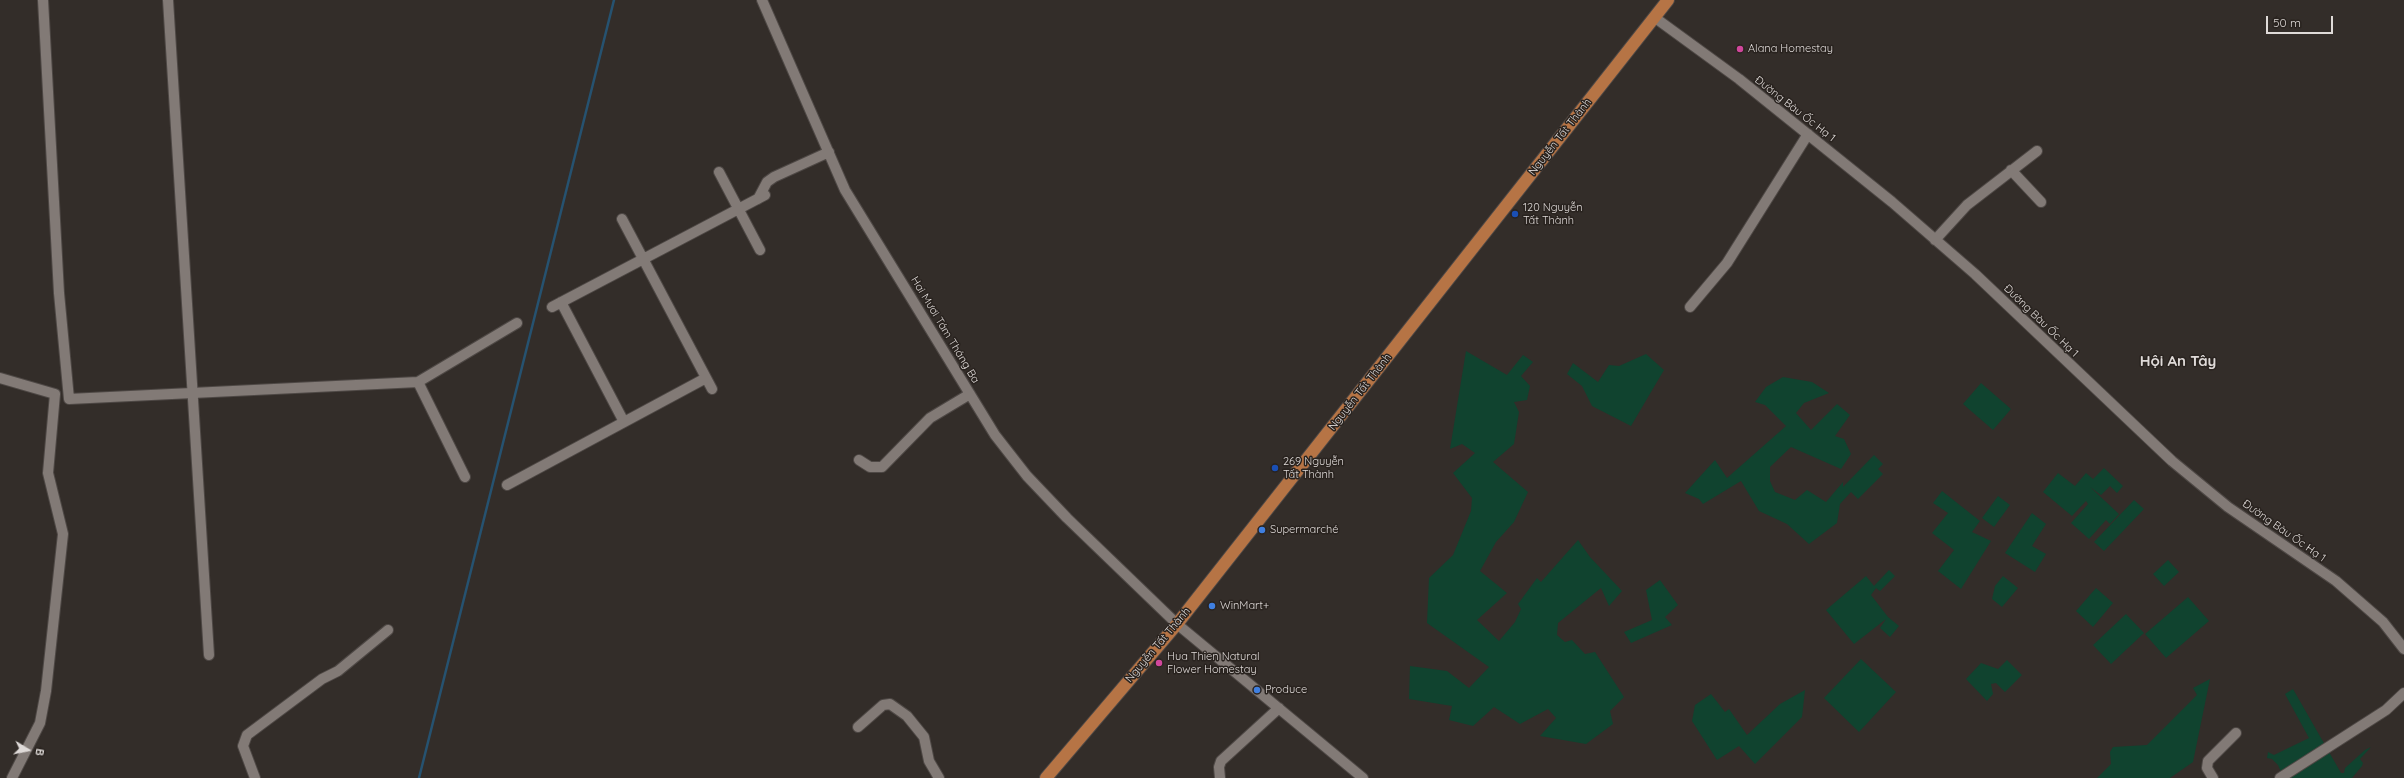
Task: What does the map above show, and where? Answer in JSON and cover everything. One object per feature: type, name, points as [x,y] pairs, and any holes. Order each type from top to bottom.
[{"type":"main road","name":"Nguyễn Tất Thành","points":[[1046,778],[1177,624],[1668,0]]},
{"type":"street","points":[[43,0],[59,293],[69,400],[418,382],[517,323]]},
{"type":"street","points":[[168,0],[209,655]]},
{"type":"street","name":"Hai Mươi Tám Tháng Ba","points":[[762,0],[845,190],[995,435],[1027,476],[1067,518],[1177,624],[1363,778]]},
{"type":"street","name":"Đường Bàu Ốc Hạ 1","points":[[1654,17],[1808,134],[1935,240],[1974,274],[2172,461],[2234,511],[2336,581],[2383,622],[2403,644]]},
{"type":"street","points":[[1690,307],[1727,262],[1808,134]]},
{"type":"street","points":[[1935,240],[1967,206],[2037,151]]},
{"type":"street","points":[[624,422],[557,305],[762,197],[767,182],[774,177],[829,152]]},
{"type":"street","points":[[2011,170],[2041,202]]},
{"type":"street","points":[[719,172],[760,250]]},
{"type":"street","points":[[622,219],[712,389]]},
{"type":"street","points":[[0,378],[55,394],[48,473],[62,534],[46,691],[40,723],[12,778]]},
{"type":"street","points":[[507,485],[706,378]]},
{"type":"street","points":[[418,382],[465,477]]},
{"type":"street","points":[[859,460],[870,467],[882,467],[930,418],[970,394]]},
{"type":"street","points":[[255,778],[243,746],[247,736],[322,679],[338,671],[388,630]]},
{"type":"street","points":[[2280,778],[2386,710],[2404,693]]},
{"type":"street","points":[[858,728],[883,705],[890,704],[906,716],[924,737],[929,761],[939,778]]},
{"type":"street","points":[[1220,778],[1219,767],[1221,761],[1278,708]]},
{"type":"street","points":[[2213,778],[2207,768],[2208,761],[2236,733]]},
{"type":"green space","points":[[1466,351],[1507,375],[1523,355],[1533,362],[1521,376],[1530,386],[1527,400],[1514,402],[1519,412],[1514,444],[1493,462],[1528,492],[1514,522],[1496,542],[1480,571],[1507,593],[1477,620],[1499,641],[1515,622],[1521,609],[1518,604],[1537,578],[1541,582],[1578,540],[1590,557],[1622,591],[1609,606],[1601,588],[1558,623],[1557,635],[1565,642],[1572,640],[1585,654],[1595,652],[1624,697],[1610,711],[1613,724],[1586,744],[1540,736],[1556,718],[1548,709],[1520,724],[1494,707],[1473,726],[1449,720],[1452,706],[1409,699],[1410,666],[1447,671],[1469,688],[1489,667],[1427,623],[1429,578],[1453,555],[1471,511],[1472,498],[1453,473],[1475,453],[1462,444],[1450,449]]},
{"type":"green space","points":[[1646,354],[1664,370],[1631,426],[1592,406],[1582,386],[1567,374],[1573,363],[1598,382],[1609,365],[1619,366]]},
{"type":"green space","points":[[1783,377],[1812,382],[1829,393],[1804,403],[1796,413],[1811,430],[1837,404],[1850,415],[1835,436],[1844,439],[1851,454],[1841,469],[1791,447],[1770,467],[1770,481],[1775,492],[1795,500],[1807,490],[1826,502],[1843,482],[1843,487],[1874,455],[1883,464],[1878,469],[1883,474],[1858,499],[1851,492],[1840,504],[1837,523],[1809,544],[1787,524],[1759,511],[1741,481],[1703,504],[1699,499],[1685,493],[1715,460],[1727,478],[1786,426],[1765,405],[1755,402],[1766,387]]},
{"type":"green space","points":[[1981,383],[2011,409],[1993,430],[1963,404]]},
{"type":"green space","points":[[2104,468],[2123,486],[2117,493],[2110,486],[2101,495],[2090,487],[2119,514],[2110,524],[2106,520],[2089,539],[2071,523],[2088,504],[2086,501],[2072,516],[2043,492],[2058,473],[2075,486],[2086,473],[2093,479]]},
{"type":"green space","points":[[1942,491],[1980,521],[1972,532],[1991,541],[1961,589],[1938,571],[1954,550],[1932,533],[1948,513],[1933,503]]},
{"type":"green space","points":[[1998,496],[2010,505],[1994,527],[1982,518]]},
{"type":"green space","points":[[2134,500],[2144,509],[2104,551],[2094,542]]},
{"type":"green space","points":[[2032,513],[2046,524],[2032,546],[2046,554],[2035,572],[2005,553]]},
{"type":"green space","points":[[2168,560],[2179,572],[2164,586],[2153,574]]},
{"type":"green space","points":[[1889,570],[1895,576],[1880,591],[1876,588],[1871,595],[1888,617],[1899,626],[1890,637],[1880,628],[1886,619],[1854,644],[1826,610],[1866,576],[1874,586]]},
{"type":"green space","points":[[2003,576],[2018,588],[2002,607],[1992,599],[1995,586]]},
{"type":"green space","points":[[1660,580],[1678,605],[1665,617],[1672,625],[1631,643],[1624,632],[1652,620],[1646,590]]},
{"type":"green space","points":[[2096,588],[2113,603],[2093,627],[2076,611]]},
{"type":"green space","points":[[2188,597],[2209,621],[2166,658],[2145,634]]},
{"type":"green space","points":[[2126,614],[2144,633],[2111,664],[2093,645]]},
{"type":"green space","points":[[1861,659],[1896,692],[1859,732],[1824,698]]},
{"type":"green space","points":[[2007,660],[2022,675],[2005,692],[1996,683],[1991,684],[1993,694],[1987,701],[1966,679],[1981,663],[1998,669]]},
{"type":"green space","points":[[2210,679],[2193,762],[2170,778],[2097,778],[2111,764],[2110,752],[2113,747],[2147,745],[2197,695],[2193,688]]},
{"type":"green space","points":[[2293,689],[2341,773],[2344,773],[2345,768],[2365,750],[2371,747],[2360,759],[2363,763],[2362,766],[2352,778],[2282,778],[2278,765],[2272,759],[2267,758],[2268,752],[2274,755],[2309,738],[2285,694]]},
{"type":"green space","points":[[1805,690],[1802,717],[1755,764],[1739,746],[1717,760],[1692,721],[1695,705],[1711,694],[1725,712],[1729,709],[1747,735],[1780,704]]},
{"type":"waterway","points":[[419,778],[614,0]]},
{"type":"place","name":"Alana Homestay","points":[[1740,49]]},
{"type":"place","name":"120 Nguyễn Tất Thành","points":[[1515,214]]},
{"type":"place","name":"269 Nguyễn Tất Thành","points":[[1275,468]]},
{"type":"place","name":"Supermarché","points":[[1262,530]]},
{"type":"place","name":"WinMart+","points":[[1212,606]]},
{"type":"place","name":"Hua Thien Natural Flower Homestay","points":[[1159,663]]},
{"type":"place","name":"Produce","points":[[1257,690]]},
{"type":"district","name":"Hội An Tây","points":[[2178,361]]}]
